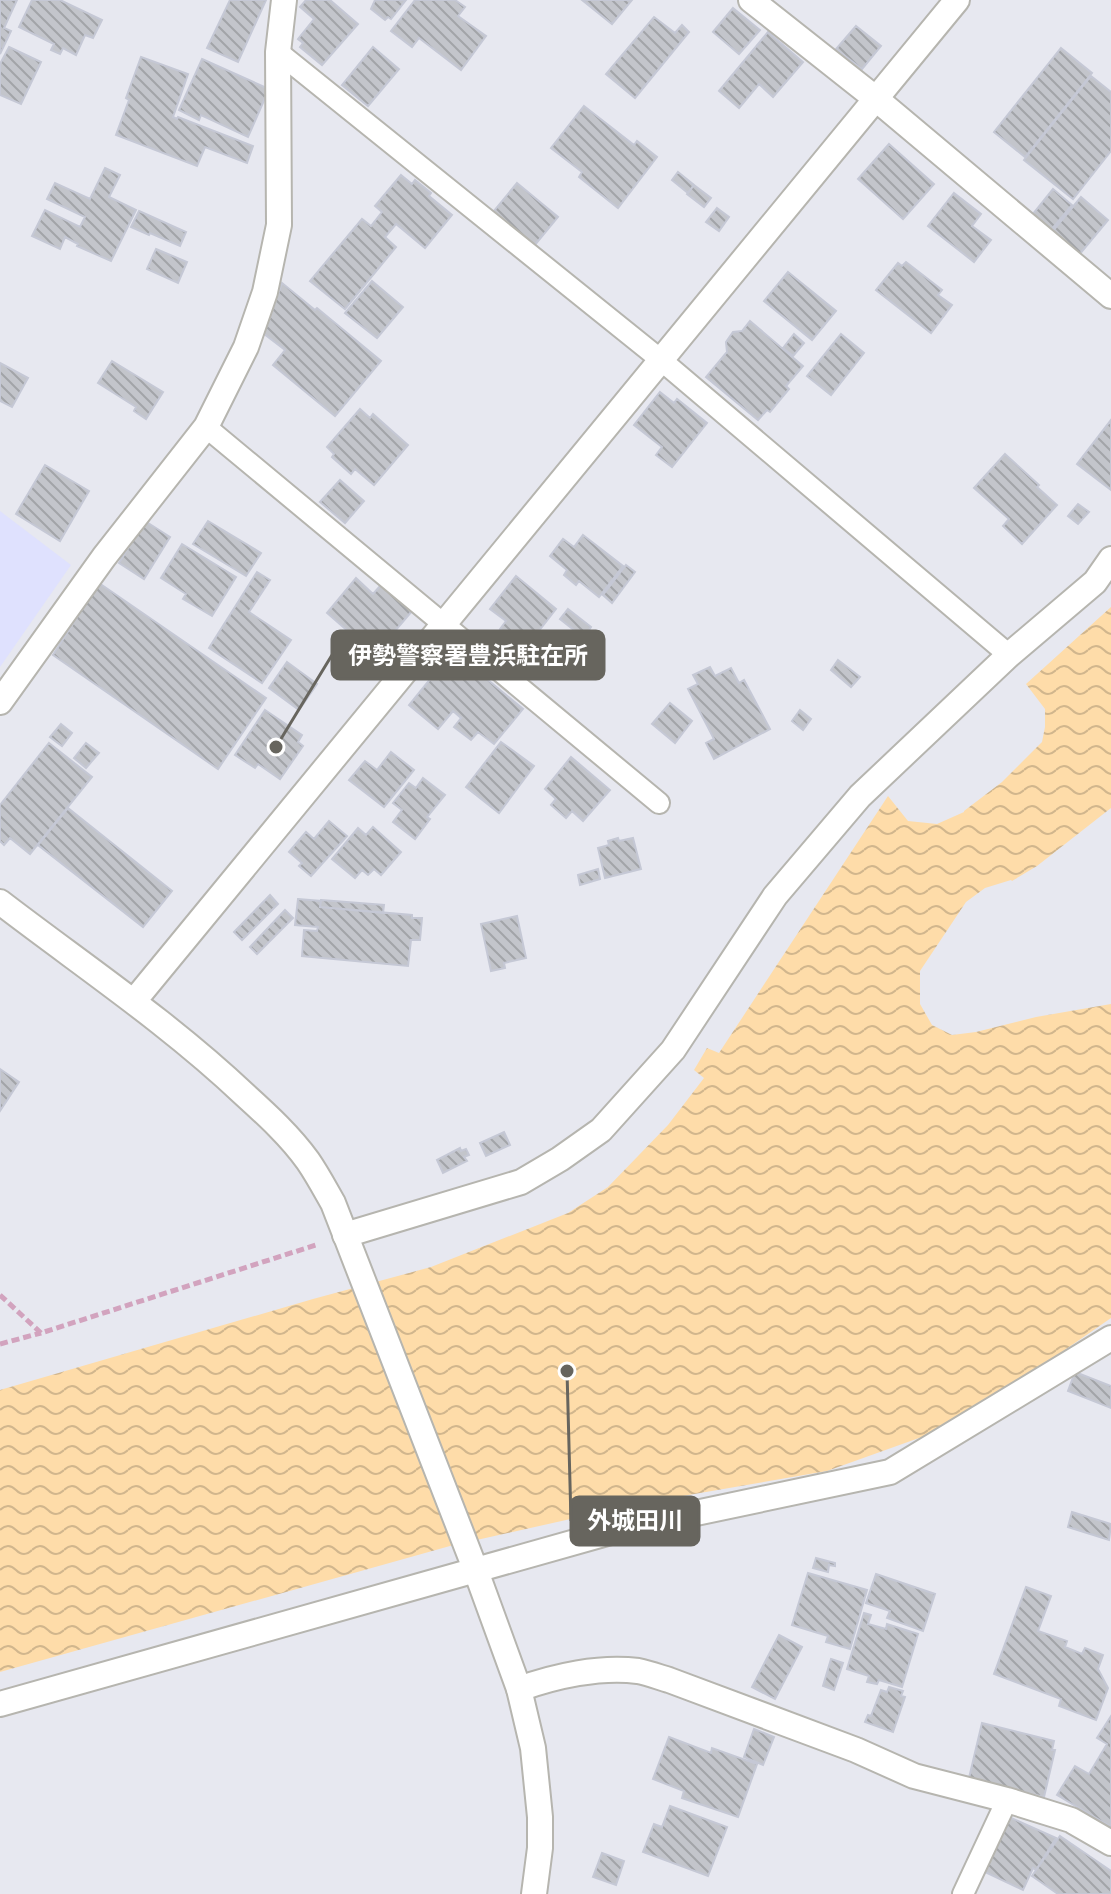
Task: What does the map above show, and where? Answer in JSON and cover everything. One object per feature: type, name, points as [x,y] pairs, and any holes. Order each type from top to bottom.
[{"type":"street","points":[[0,702],[104,557],[206,427],[246,347],[265,292],[279,225],[278,52],[284,0]]},
{"type":"street","points":[[751,0],[875,98],[1111,296]]},
{"type":"street","points":[[134,1001],[957,0]]},
{"type":"street","points":[[348,1241],[521,1182],[601,1130],[673,1050],[775,896],[860,796],[1009,655],[1095,582],[1111,559]]},
{"type":"street","points":[[0,902],[134,1001],[217,1068],[278,1126],[308,1161],[333,1203],[519,1689],[533,1748],[540,1817],[540,1848],[534,1894]]},
{"type":"street","points":[[0,1704],[473,1563],[890,1472],[1111,1338]]},
{"type":"street","points":[[519,1689],[578,1673],[639,1671],[856,1750],[914,1776],[1071,1820],[1111,1843]]},
{"type":"lane","points":[[278,52],[661,360],[1009,655]]},
{"type":"lane","points":[[206,427],[659,803]]},
{"type":"lane","points":[[963,1894],[1007,1800]]},
{"type":"path","points":[[0,1344],[348,1241]]},
{"type":"path","points":[[0,1295],[41,1333]]},
{"type":"shaded area","points":[[0,511],[71,565],[0,667]]},
{"type":"water","points":[[1111,607],[1111,808],[1037,866],[1012,881],[985,888],[966,902],[920,971],[920,1004],[932,1025],[952,1035],[1111,1004],[1111,1318],[958,1424],[827,1471],[642,1503],[450,1546],[0,1672],[0,1390],[431,1267],[568,1213],[608,1187],[668,1125],[704,1078],[694,1070],[707,1048],[719,1053],[888,796],[908,821],[937,824],[964,812],[1002,782],[1042,742],[1045,709],[1026,684]]},
{"type":"building","points":[[0,0],[17,0],[4,28],[11,31],[0,54]]},
{"type":"building","points":[[32,0],[60,0],[102,20],[93,38],[85,35],[76,55],[63,48],[60,54],[51,50],[54,44],[19,27]]},
{"type":"building","points":[[230,0],[266,0],[238,62],[207,48]]},
{"type":"building","points":[[306,0],[330,0],[358,24],[322,65],[300,47],[303,43],[298,39],[314,19],[300,7]]},
{"type":"building","points":[[375,0],[406,0],[391,19],[388,17],[385,20],[371,9]]},
{"type":"building","points":[[415,0],[455,0],[465,7],[458,16],[486,36],[461,70],[419,38],[412,47],[391,31]]},
{"type":"building","points":[[582,0],[632,0],[612,24]]},
{"type":"building","points":[[733,8],[760,30],[739,54],[713,32]]},
{"type":"building","points":[[654,17],[675,33],[682,25],[689,32],[635,98],[606,74]]},
{"type":"building","points":[[856,26],[881,46],[862,69],[836,49]]},
{"type":"building","points":[[768,32],[803,62],[773,97],[759,84],[739,108],[719,91]]},
{"type":"building","points":[[9,47],[41,62],[21,104],[0,95],[0,64]]},
{"type":"building","points":[[373,47],[399,69],[368,106],[342,85]]},
{"type":"building","points":[[1061,48],[1092,73],[1025,157],[994,132]]},
{"type":"building","points":[[141,57],[188,74],[173,117],[253,146],[247,163],[205,147],[197,166],[116,135]]},
{"type":"building","points":[[202,59],[269,89],[248,137],[201,115],[199,120],[179,110]]},
{"type":"building","points":[[1091,76],[1111,92],[1111,151],[1073,199],[1024,160]]},
{"type":"building","points":[[584,106],[634,145],[637,141],[657,157],[618,208],[579,177],[582,172],[551,148]]},
{"type":"building","points":[[889,144],[934,184],[903,219],[858,179]]},
{"type":"building","points":[[105,168],[120,175],[109,197],[136,210],[111,261],[77,246],[65,237],[60,249],[32,236],[45,210],[80,227],[85,217],[47,199],[55,183],[90,199]]},
{"type":"building","points":[[678,172],[694,185],[688,193],[672,180]]},
{"type":"building","points":[[401,175],[412,184],[415,180],[452,215],[425,248],[396,224],[385,237],[396,247],[345,309],[310,281],[362,219],[371,226],[382,212],[375,206]]},
{"type":"building","points":[[517,183],[558,217],[534,246],[493,212]]},
{"type":"building","points":[[694,185],[711,198],[704,207],[687,194]]},
{"type":"building","points":[[1053,189],[1072,205],[1051,230],[1032,215]]},
{"type":"building","points":[[954,193],[981,214],[972,226],[991,240],[974,262],[928,226]]},
{"type":"building","points":[[1081,197],[1108,220],[1079,255],[1052,232]]},
{"type":"building","points":[[717,208],[729,217],[719,231],[706,222]]},
{"type":"building","points":[[139,211],[186,232],[180,246],[131,227]]},
{"type":"building","points":[[156,249],[187,262],[178,283],[147,269]]},
{"type":"building","points":[[906,262],[942,290],[938,295],[952,305],[931,333],[876,290],[898,263],[902,266]]},
{"type":"building","points":[[788,272],[836,311],[812,340],[764,301]]},
{"type":"building","points":[[372,281],[403,307],[377,338],[345,313]]},
{"type":"building","points":[[282,283],[381,361],[335,416],[273,365],[285,350],[264,334]]},
{"type":"building","points":[[750,321],[803,366],[770,412],[767,410],[758,420],[706,377],[727,352],[726,342],[733,332],[742,331]]},
{"type":"building","points":[[794,334],[804,343],[793,356],[783,348]]},
{"type":"building","points":[[841,334],[864,353],[831,395],[807,376]]},
{"type":"building","points":[[112,361],[163,392],[146,419],[134,411],[136,407],[98,383]]},
{"type":"building","points":[[0,363],[28,378],[12,407],[0,401]]},
{"type":"building","points":[[660,392],[674,403],[677,399],[707,423],[672,467],[656,455],[662,447],[634,425]]},
{"type":"building","points":[[360,409],[370,418],[373,414],[408,445],[374,485],[355,469],[351,474],[332,457],[334,454],[327,447]]},
{"type":"building","points":[[1111,420],[1111,490],[1077,464]]},
{"type":"building","points":[[1005,454],[1057,505],[1022,544],[1003,526],[1009,519],[974,488]]},
{"type":"building","points":[[45,465],[89,491],[60,541],[16,514]]},
{"type":"building","points":[[340,480],[364,501],[345,523],[320,502]]},
{"type":"building","points":[[1078,504],[1089,512],[1078,524],[1068,516]]},
{"type":"building","points":[[145,521],[170,537],[144,579],[119,563]]},
{"type":"building","points":[[208,521],[261,553],[246,576],[193,544]]},
{"type":"building","points":[[583,535],[623,566],[599,597],[579,581],[576,585],[564,575],[567,570],[550,556],[563,539],[574,547]]},
{"type":"building","points":[[182,544],[236,577],[212,616],[183,599],[186,594],[161,578]]},
{"type":"building","points":[[626,565],[635,572],[612,603],[603,595]]},
{"type":"building","points":[[257,572],[270,580],[249,612],[291,640],[262,683],[209,648]]},
{"type":"building","points":[[516,576],[556,609],[524,650],[500,629],[506,621],[490,609]]},
{"type":"building","points":[[356,578],[373,594],[381,585],[412,611],[371,659],[346,638],[350,633],[327,613]]},
{"type":"building","points":[[99,583],[266,698],[218,769],[53,655]]},
{"type":"building","points":[[568,609],[591,627],[584,638],[560,619]]},
{"type":"building","points":[[453,651],[523,709],[494,744],[478,732],[471,740],[454,727],[461,718],[453,711],[438,729],[409,705]]},
{"type":"building","points":[[838,660],[860,677],[851,687],[831,670]]},
{"type":"building","points":[[287,662],[317,684],[299,710],[269,688]]},
{"type":"building","points":[[710,667],[715,676],[731,668],[739,683],[744,680],[770,729],[714,759],[706,743],[714,739],[688,689],[698,684],[693,675]]},
{"type":"building","points":[[670,703],[692,721],[675,743],[652,724]]},
{"type":"building","points":[[265,710],[302,735],[298,742],[303,746],[280,779],[258,764],[255,768],[235,755]]},
{"type":"building","points":[[800,710],[811,719],[803,730],[792,721]]},
{"type":"building","points":[[61,724],[72,733],[62,746],[50,737]]},
{"type":"building","points":[[501,742],[534,766],[499,813],[466,787]]},
{"type":"building","points":[[49,743],[92,777],[30,854],[10,838],[4,845],[0,841],[0,805]]},
{"type":"building","points":[[86,743],[99,753],[86,768],[74,758]]},
{"type":"building","points":[[391,752],[414,770],[384,807],[349,780],[365,761],[377,770]]},
{"type":"building","points":[[571,757],[610,790],[583,821],[572,811],[566,818],[551,805],[556,799],[545,789]]},
{"type":"building","points":[[423,778],[445,795],[427,817],[430,819],[415,839],[393,822],[402,810],[393,803],[409,783],[416,788]]},
{"type":"building","points":[[68,808],[172,891],[143,927],[38,845]]},
{"type":"building","points":[[329,821],[347,836],[311,876],[289,852],[306,832],[314,839]]},
{"type":"building","points":[[373,827],[401,852],[381,875],[374,869],[368,875],[362,870],[355,878],[332,859],[358,828],[366,835]]},
{"type":"building","points":[[618,838],[619,841],[633,838],[641,869],[605,878],[598,848]]},
{"type":"building","points":[[598,869],[600,879],[580,885],[578,875]]},
{"type":"building","points":[[270,895],[278,904],[242,940],[234,932]]},
{"type":"building","points":[[298,899],[321,901],[320,907],[422,918],[420,940],[411,940],[408,966],[302,956],[304,930],[317,931],[318,927],[295,925]]},
{"type":"building","points":[[321,900],[384,905],[383,913],[320,907]]},
{"type":"building","points":[[285,910],[293,918],[257,954],[250,947]]},
{"type":"building","points":[[517,916],[526,958],[504,963],[505,968],[491,971],[481,924]]},
{"type":"building","points":[[0,1069],[19,1082],[0,1111]]},
{"type":"building","points":[[504,1132],[510,1145],[486,1156],[480,1143]]},
{"type":"building","points":[[460,1148],[461,1151],[466,1149],[469,1155],[464,1157],[467,1161],[443,1173],[437,1160]]},
{"type":"building","points":[[1075,1372],[1111,1386],[1111,1408],[1068,1391]]},
{"type":"building","points":[[1072,1512],[1111,1524],[1109,1540],[1068,1527]]},
{"type":"building","points":[[816,1558],[835,1563],[835,1566],[829,1565],[828,1572],[813,1568]]},
{"type":"building","points":[[808,1573],[867,1590],[850,1649],[826,1642],[828,1636],[792,1625]]},
{"type":"building","points":[[876,1574],[935,1594],[923,1631],[887,1618],[890,1611],[866,1603]]},
{"type":"building","points":[[1026,1587],[1051,1596],[1038,1631],[1067,1641],[1065,1647],[1082,1654],[1085,1648],[1103,1655],[1098,1669],[1108,1688],[1096,1720],[1059,1706],[1061,1699],[994,1674]]},
{"type":"building","points":[[864,1613],[871,1615],[868,1624],[886,1629],[887,1624],[918,1634],[902,1687],[879,1680],[877,1684],[867,1682],[869,1676],[847,1669]]},
{"type":"building","points":[[779,1635],[802,1647],[775,1699],[752,1687]]},
{"type":"building","points":[[831,1659],[843,1663],[834,1690],[823,1686]]},
{"type":"building","points":[[889,1687],[903,1691],[901,1696],[905,1697],[893,1732],[865,1722],[868,1715],[871,1716],[881,1690],[887,1692]]},
{"type":"building","points":[[1111,1716],[1111,1827],[1057,1795],[1075,1766],[1089,1774],[1107,1744],[1097,1738]]},
{"type":"building","points":[[982,1723],[1054,1741],[1052,1750],[1055,1750],[1044,1797],[969,1778]]},
{"type":"building","points":[[754,1729],[774,1737],[763,1765],[744,1757]]},
{"type":"building","points":[[669,1737],[711,1753],[712,1748],[757,1764],[738,1817],[682,1798],[684,1791],[653,1779]]},
{"type":"building","points":[[670,1806],[727,1827],[708,1876],[643,1852],[654,1824],[662,1827]]},
{"type":"building","points":[[1009,1817],[1056,1838],[1036,1870],[1033,1868],[1023,1890],[985,1872]]},
{"type":"building","points":[[1060,1836],[1111,1871],[1111,1894],[1058,1894],[1032,1876]]},
{"type":"building","points":[[602,1853],[624,1861],[616,1885],[593,1877]]},
{"type":"place","name":"伊勢警察署豊浜駐在所","points":[[276,747]]},
{"type":"place","name":"外城田川","points":[[567,1371]]}]
